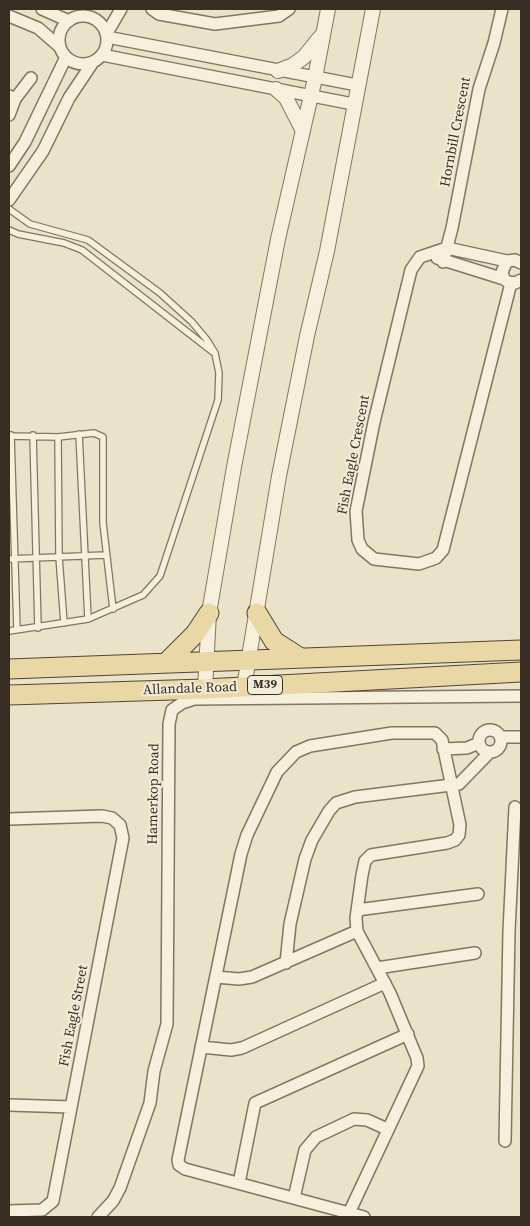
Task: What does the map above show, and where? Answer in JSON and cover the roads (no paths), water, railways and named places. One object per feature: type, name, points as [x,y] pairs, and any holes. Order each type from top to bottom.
[{"type":"main road","points":[[166,663],[188,642],[209,613]]},
{"type":"main road","points":[[257,613],[274,641],[299,657]]},
{"type":"main road","name":"Allandale Road","points":[[9,669],[521,650]]},
{"type":"main road","name":"Allandale Road","points":[[9,695],[205,689],[521,672]]},
{"type":"street","points":[[9,200],[42,151],[69,98],[107,45],[107,35],[122,9]]},
{"type":"street","points":[[152,9],[159,14],[215,24],[279,16],[289,9]]},
{"type":"street","points":[[205,689],[209,613],[234,467],[278,239],[315,78],[328,9]]},
{"type":"street","points":[[244,687],[279,476],[307,336],[327,251],[353,104],[374,9]]},
{"type":"street","name":"Hornbill Crescent","points":[[443,262],[479,89],[494,43],[502,9]]},
{"type":"street","points":[[38,28],[45,10],[69,21]]},
{"type":"street","points":[[9,166],[25,142],[63,52],[62,30],[69,21],[88,12],[96,19],[107,35],[278,71],[357,85]]},
{"type":"street","points":[[9,16],[38,28],[76,63],[97,58],[353,104]]},
{"type":"street","points":[[278,71],[293,65],[304,57],[324,33]]},
{"type":"street","points":[[9,115],[12,98],[31,78]]},
{"type":"street","points":[[276,89],[286,98],[303,132]]},
{"type":"street","points":[[447,248],[508,261],[515,260],[521,263]]},
{"type":"street","name":"Fish Eagle Crescent","points":[[447,248],[418,258],[411,270],[356,511],[356,527],[362,549],[374,560],[419,564],[436,558],[442,550],[515,282],[502,268],[508,261]]},
{"type":"street","points":[[430,255],[443,262],[515,282]]},
{"type":"street","name":"Hamerkop Road","points":[[98,1217],[114,1201],[120,1188],[150,1103],[154,1071],[167,1024],[169,724],[172,710],[182,703],[194,699],[521,696]]},
{"type":"street","points":[[286,963],[290,924],[305,859],[315,834],[329,810],[336,803],[355,797],[452,786],[464,781],[490,752],[500,747],[501,737],[496,731],[489,730],[480,736],[480,742],[483,749],[490,752]]},
{"type":"street","points":[[350,1213],[418,1066],[408,1034],[385,983],[357,931],[357,910],[362,875],[368,858],[378,853],[447,844],[457,838],[460,825],[452,786],[441,738],[435,733],[392,733],[301,748],[279,768],[243,844],[178,1162],[185,1169],[364,1217]]},
{"type":"street","points":[[501,737],[521,737]]},
{"type":"street","points":[[443,749],[467,748],[480,742]]},
{"type":"street","points":[[504,1141],[509,931],[517,869],[516,808]]},
{"type":"street","name":"Fish Eagle Street","points":[[9,819],[102,816],[112,818],[120,825],[122,843],[53,1201],[45,1209],[9,1211]]},
{"type":"street","points":[[357,910],[478,894]]},
{"type":"street","points":[[216,977],[247,978],[286,963],[357,931]]},
{"type":"street","points":[[377,968],[476,953]]},
{"type":"street","points":[[201,1047],[231,1050],[242,1048],[385,983]]},
{"type":"street","points":[[238,1183],[256,1103],[408,1034]]},
{"type":"street","points":[[9,1105],[71,1107]]},
{"type":"street","points":[[294,1198],[305,1150],[316,1137],[354,1119],[366,1120],[388,1129]]},
{"type":"lane","points":[[9,209],[30,224],[88,240],[152,287],[192,322],[215,353],[219,373],[218,400],[173,544],[160,576],[143,595],[88,619],[9,631]]},
{"type":"lane","points":[[9,230],[18,234],[64,243],[82,250],[215,353]]},
{"type":"lane","points":[[143,297],[152,287]]},
{"type":"lane","points":[[157,308],[166,299]]},
{"type":"lane","points":[[17,630],[11,559],[10,435],[58,436],[94,433],[103,437],[106,555],[113,609]]},
{"type":"lane","points":[[79,434],[83,556],[88,619]]},
{"type":"lane","points":[[33,435],[38,628]]},
{"type":"lane","points":[[58,436],[60,557],[64,623]]},
{"type":"lane","points":[[11,559],[106,555]]}]
